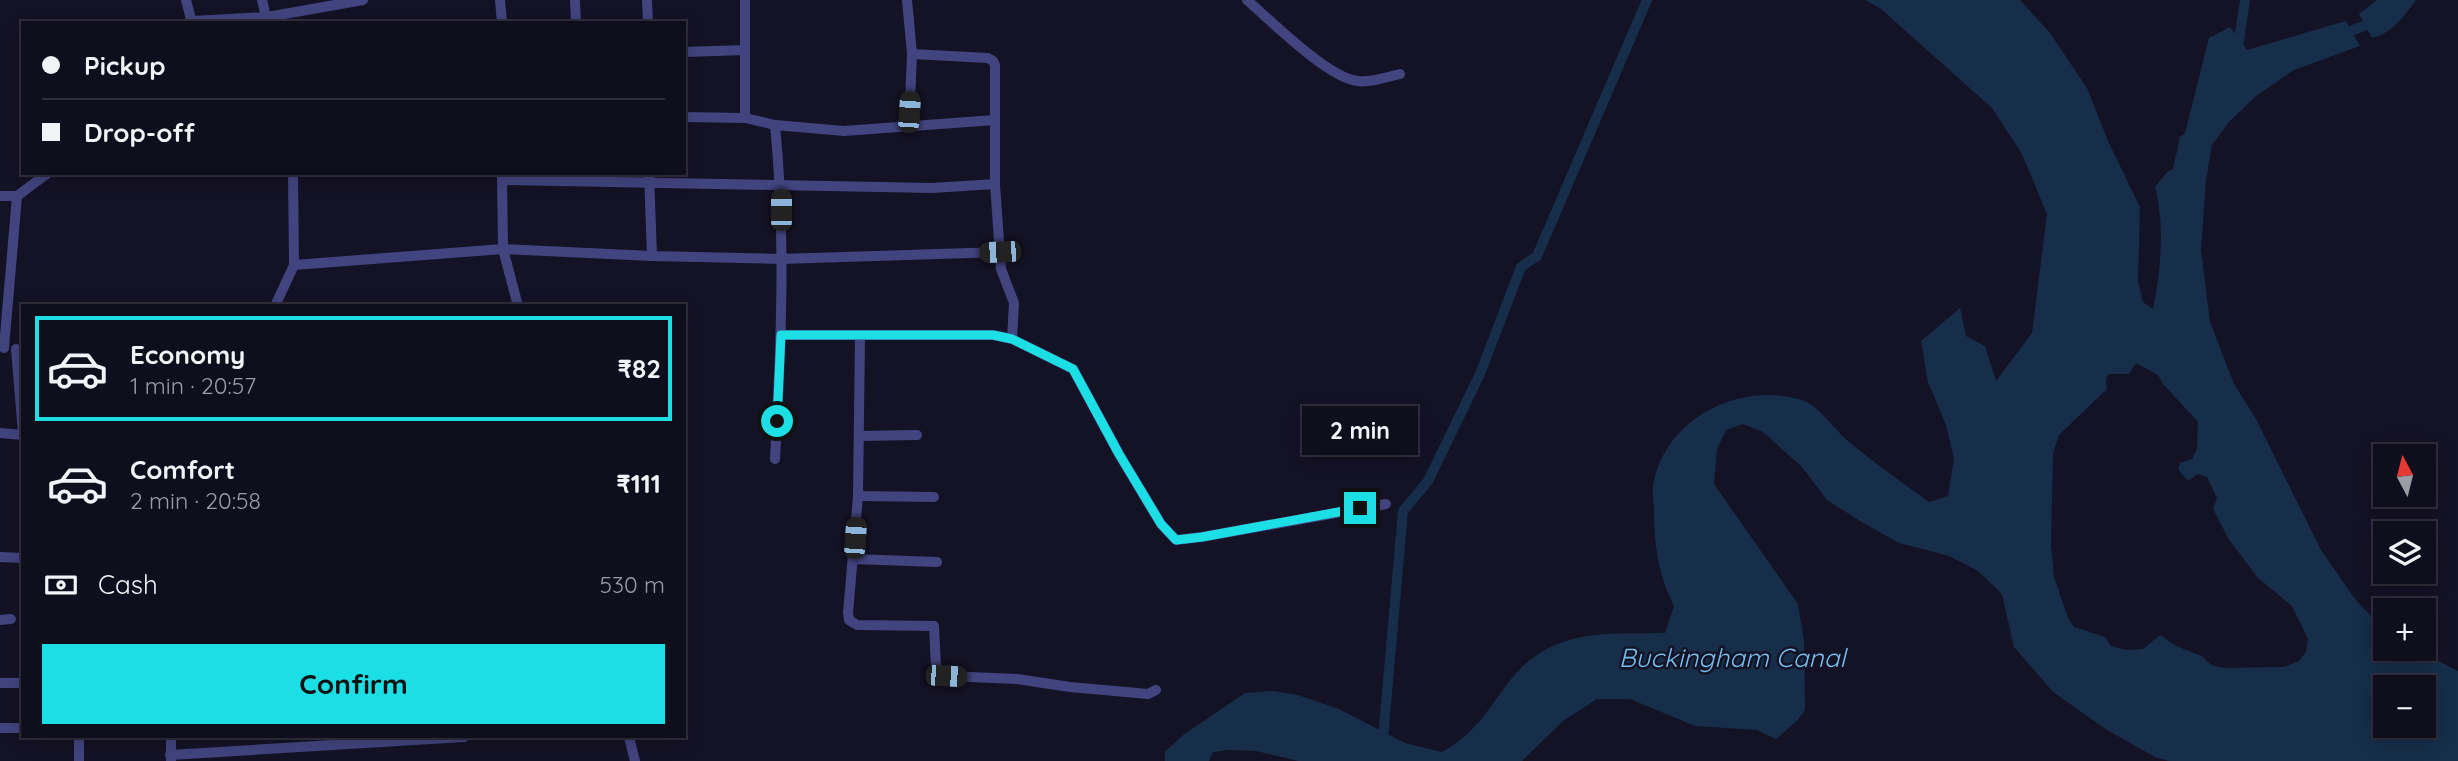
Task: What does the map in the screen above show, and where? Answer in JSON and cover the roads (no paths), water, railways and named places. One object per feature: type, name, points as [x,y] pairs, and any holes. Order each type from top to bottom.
[{"type":"street","points":[[186,0],[192,21]]},
{"type":"street","points":[[262,0],[267,20]]},
{"type":"street","points":[[230,21],[267,20],[363,0]]},
{"type":"street","points":[[500,0],[502,21]]},
{"type":"street","points":[[575,0],[576,21]]},
{"type":"street","points":[[647,0],[648,21]]},
{"type":"street","points":[[745,0],[745,118]]},
{"type":"street","points":[[907,0],[912,54],[909,125]]},
{"type":"street","points":[[1247,0],[1321,64],[1351,79],[1364,81],[1400,74]]},
{"type":"street","points":[[686,52],[745,50]]},
{"type":"street","points":[[912,54],[988,58],[995,65],[995,184],[1001,269],[1014,303],[1012,339]]},
{"type":"street","points":[[686,117],[745,118],[775,125],[844,131],[995,121]]},
{"type":"street","points":[[775,125],[781,186],[781,335],[775,459]]},
{"type":"street","points":[[0,196],[17,196],[45,175]]},
{"type":"street","points":[[276,304],[295,265],[293,175]]},
{"type":"street","points":[[517,304],[503,249],[502,177],[649,177],[781,186],[932,188],[995,184]]},
{"type":"street","points":[[649,177],[652,256]]},
{"type":"street","points":[[17,196],[5,256],[11,349],[21,420]]},
{"type":"street","points":[[295,265],[503,249],[781,259],[1000,252]]},
{"type":"street","points":[[781,335],[993,335],[1012,339],[1073,369],[1161,524],[1176,540],[1387,503]]},
{"type":"street","points":[[860,336],[858,496],[849,620],[857,625],[932,625],[935,628],[936,668],[941,675],[1017,679],[1148,695],[1156,690]]},
{"type":"street","points":[[0,433],[21,434]]},
{"type":"street","points":[[860,436],[917,435]]},
{"type":"street","points":[[858,496],[934,498]]},
{"type":"street","points":[[0,557],[21,558]]},
{"type":"street","points":[[853,559],[937,562]]},
{"type":"street","points":[[0,683],[21,683]]},
{"type":"street","points":[[0,728],[21,728]]},
{"type":"street","points":[[79,738],[79,761]]},
{"type":"street","points":[[171,738],[171,758],[450,738]]},
{"type":"street","points":[[629,738],[635,761]]},
{"type":"water","name":"Buckingham Canal","points":[[1865,0],[2020,0],[2050,33],[2087,88],[2108,141],[2140,207],[2138,282],[2143,302],[2153,309],[2161,248],[2155,187],[2167,172],[2173,169],[2209,38],[2230,27],[2247,50],[2346,21],[2360,46],[2294,70],[2256,96],[2229,122],[2212,145],[2206,180],[2201,250],[2210,322],[2234,384],[2256,419],[2321,550],[2355,599],[2373,619],[2373,661],[2436,660],[2458,671],[2458,761],[2169,761],[2155,757],[2107,730],[2053,692],[2014,647],[2002,594],[1978,571],[1949,556],[1899,543],[1860,521],[1827,500],[1802,467],[1763,432],[1743,424],[1726,430],[1717,449],[1714,484],[1798,604],[1804,641],[1805,710],[1797,721],[1776,739],[1757,730],[1695,726],[1630,699],[1597,699],[1563,721],[1522,761],[1298,761],[1256,751],[1228,750],[1213,752],[1209,761],[1165,761],[1165,752],[1183,735],[1245,693],[1273,691],[1298,695],[1339,709],[1405,743],[1442,752],[1457,743],[1478,723],[1522,667],[1554,645],[1589,636],[1665,633],[1674,606],[1664,582],[1656,547],[1654,481],[1662,458],[1675,438],[1692,422],[1712,409],[1734,400],[1781,396],[1805,401],[1816,408],[1843,437],[1929,502],[1948,496],[1954,459],[1946,425],[1928,382],[1921,341],[1960,308],[1966,336],[1985,346],[1996,381],[2032,333],[2047,214],[2022,154],[1992,108],[1881,9]],"holes":[[[2136,363],[2158,375],[2198,422],[2197,449],[2192,459],[2180,463],[2178,469],[2188,481],[2198,474],[2207,477],[2217,498],[2213,509],[2228,538],[2257,577],[2292,606],[2308,639],[2306,652],[2299,661],[2283,667],[2224,668],[2211,665],[2202,656],[2176,646],[2160,635],[2143,649],[2126,650],[2111,646],[2105,637],[2074,627],[2068,618],[2054,577],[2051,545],[2053,454],[2059,435],[2107,389],[2108,374],[2129,374]]]},
{"type":"water","points":[[2377,0],[2416,0],[2392,28],[2372,38],[2359,14]]},
{"type":"waterway","points":[[1381,761],[1403,511],[1428,481],[1480,374],[1521,267],[1537,256],[1647,0]]},
{"type":"waterway","points":[[2237,53],[2245,0]]},
{"type":"waterway","points":[[2340,35],[2380,20],[2394,0]]}]
